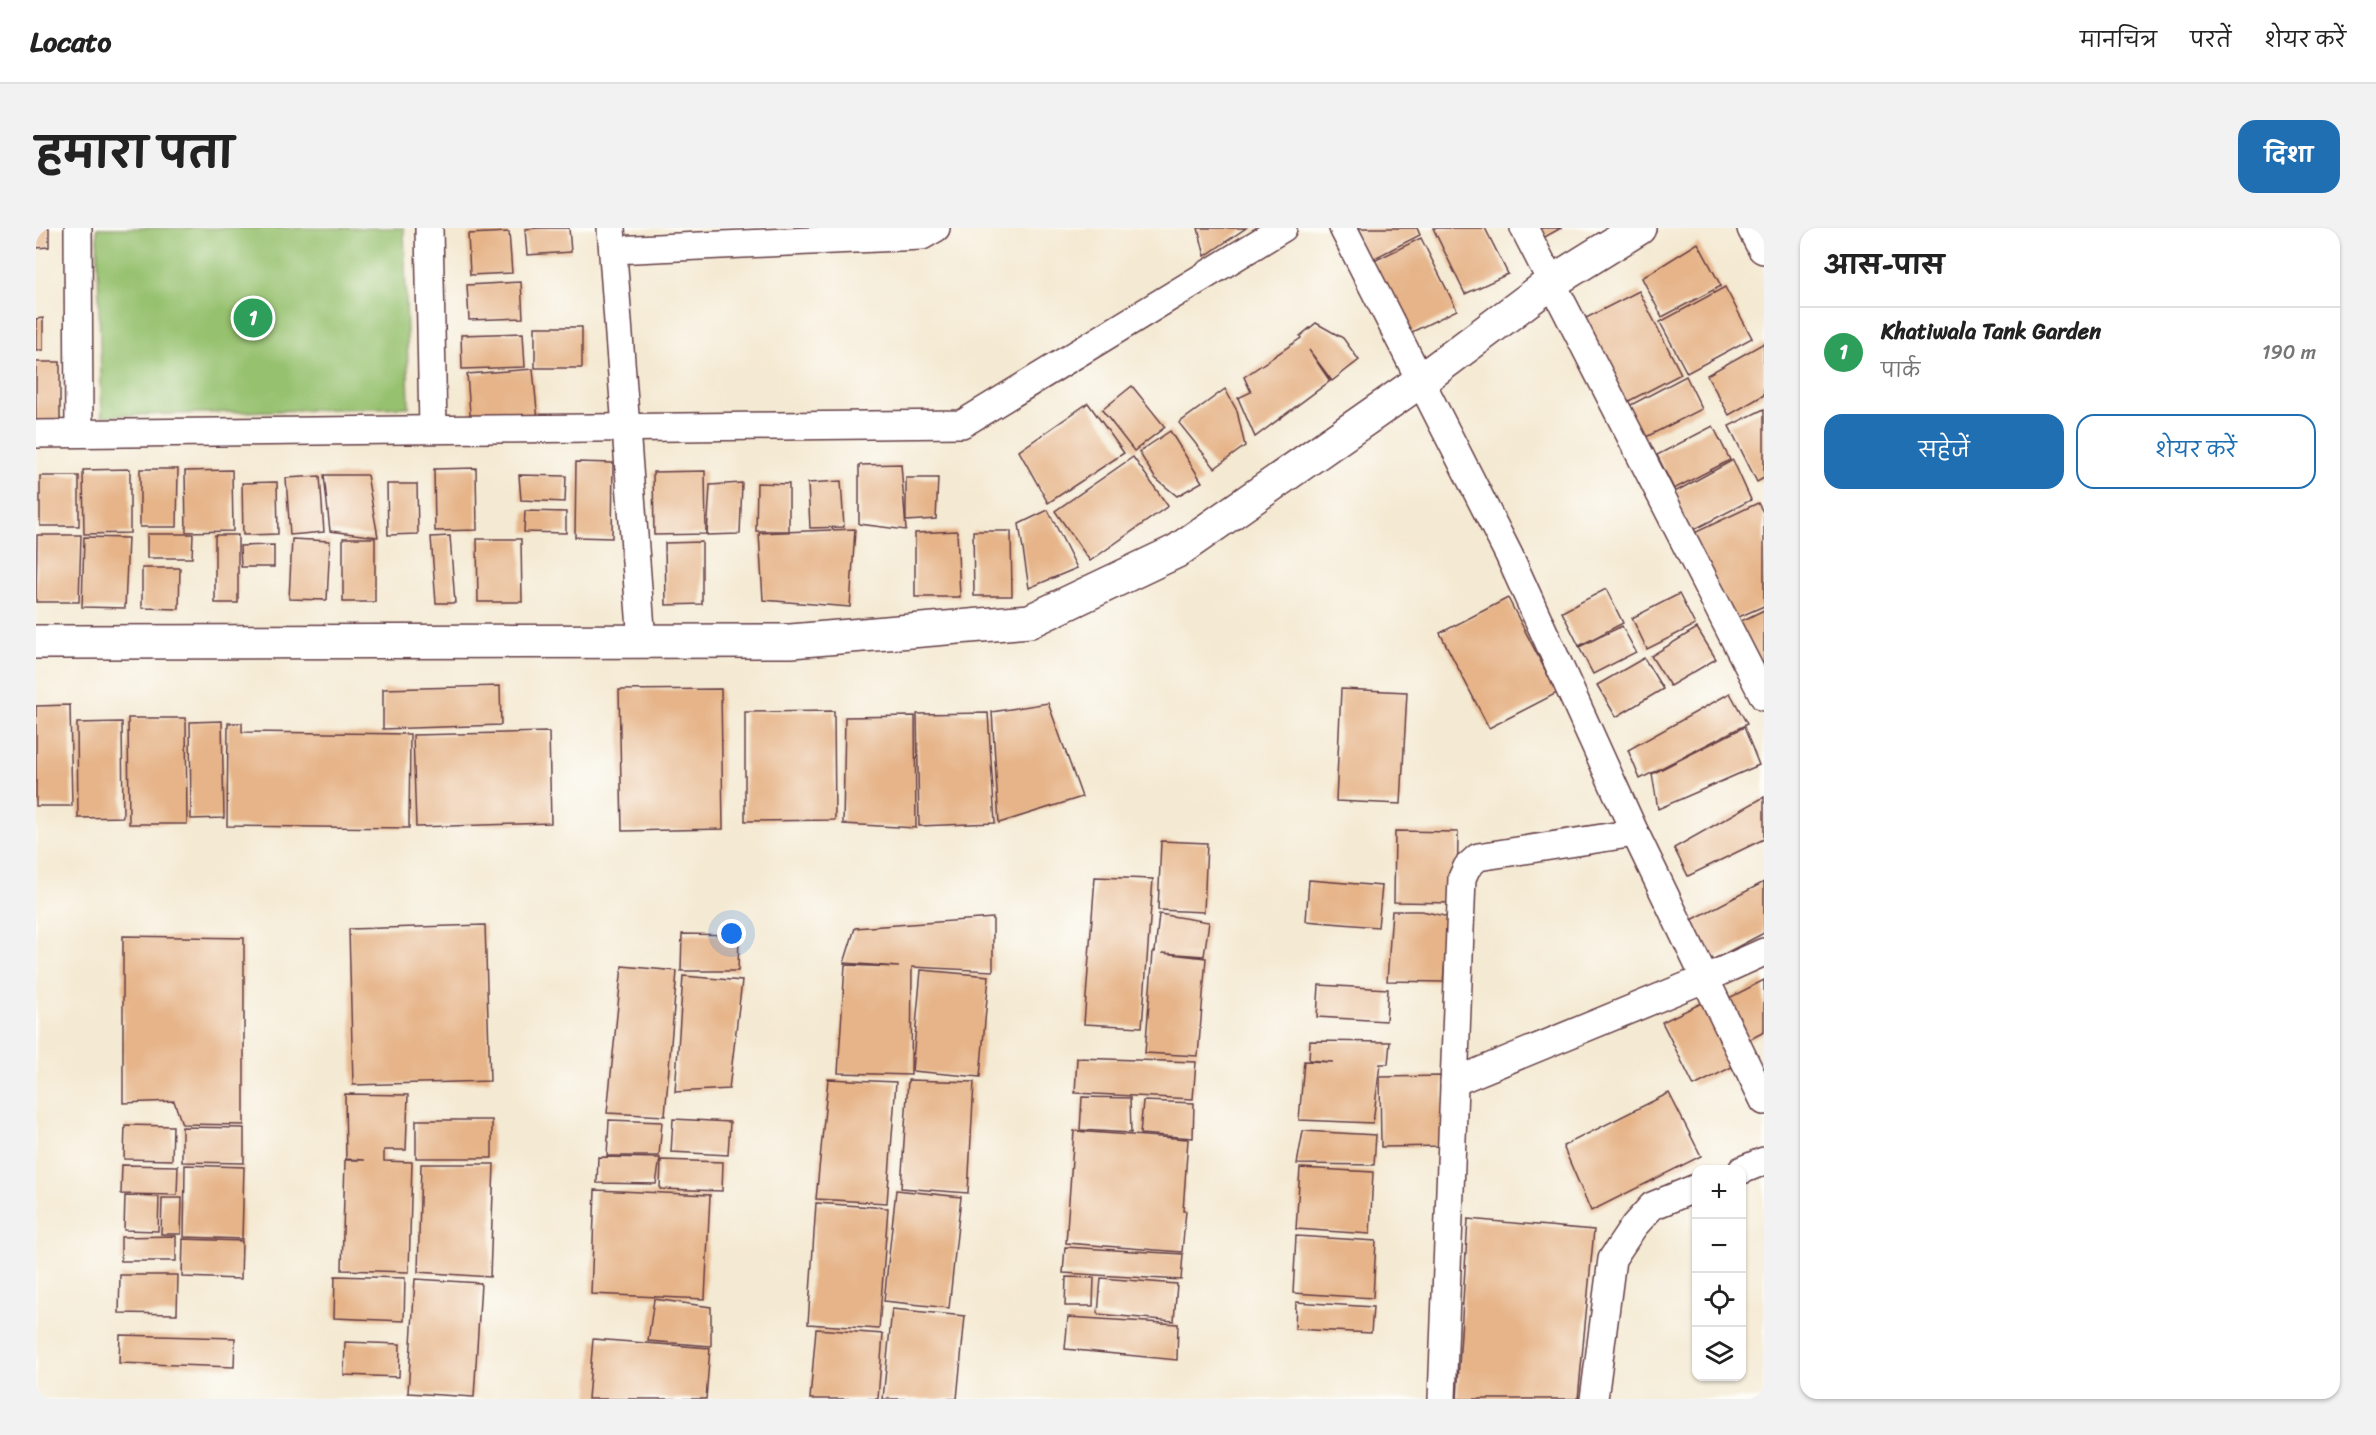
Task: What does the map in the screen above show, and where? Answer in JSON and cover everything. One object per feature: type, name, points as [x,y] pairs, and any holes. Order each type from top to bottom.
[{"type":"main road","points":[[1552,282],[1606,228]]},
{"type":"main road","points":[[36,642],[791,641],[1029,621],[1177,551],[1420,381],[1552,282],[1639,228]]},
{"type":"main road","points":[[1754,228],[1764,247]]},
{"type":"street","points":[[78,228],[79,433]]},
{"type":"street","points":[[429,228],[433,429]]},
{"type":"street","points":[[36,434],[962,424],[1282,228]]},
{"type":"street","points":[[1343,228],[1509,555],[1635,833],[1764,1101]]},
{"type":"street","points":[[1524,228],[1764,697]]},
{"type":"street","points":[[642,642],[612,239],[925,231]]},
{"type":"street","points":[[1442,1399],[1462,878],[1467,867],[1478,857],[1635,833]]},
{"type":"street","points":[[1454,1082],[1764,952]]},
{"type":"street","points":[[1746,1168],[1764,1161]]},
{"type":"street","points":[[1594,1399],[1612,1259],[1634,1226],[1652,1206],[1692,1190]]},
{"type":"green space","points":[[97,228],[404,228],[409,407],[102,416]]},
{"type":"building","points":[[36,228],[49,228],[49,247],[36,248]]},
{"type":"building","points":[[569,228],[571,252],[527,255],[525,229]]},
{"type":"building","points":[[1198,228],[1246,228],[1205,256]]},
{"type":"building","points":[[1354,228],[1417,228],[1420,235],[1365,263]]},
{"type":"building","points":[[1433,228],[1485,228],[1508,274],[1465,294]]},
{"type":"building","points":[[1528,228],[1561,228],[1536,242]]},
{"type":"building","points":[[509,232],[512,273],[470,275],[468,234]]},
{"type":"building","points":[[1421,238],[1457,310],[1408,334],[1372,262]]},
{"type":"building","points":[[1698,243],[1721,286],[1662,317],[1642,278]]},
{"type":"building","points":[[521,282],[523,318],[469,320],[467,285]]},
{"type":"building","points":[[1725,287],[1752,338],[1687,373],[1660,322]]},
{"type":"building","points":[[1639,291],[1681,374],[1621,405],[1578,322]]},
{"type":"building","points":[[43,318],[43,350],[36,350],[36,319]]},
{"type":"building","points":[[1316,323],[1343,338],[1359,360],[1332,381],[1309,350],[1330,381],[1255,437],[1238,398],[1251,392],[1244,377],[1301,338],[1300,336]]},
{"type":"building","points":[[535,327],[582,327],[582,368],[535,368]]},
{"type":"building","points":[[523,333],[525,367],[462,369],[461,335]]},
{"type":"building","points":[[1764,343],[1764,395],[1729,415],[1707,375]]},
{"type":"building","points":[[36,362],[60,362],[60,421],[36,421]]},
{"type":"building","points":[[533,369],[538,421],[471,427],[467,374]]},
{"type":"building","points":[[1686,376],[1702,409],[1642,439],[1625,408]]},
{"type":"building","points":[[1132,386],[1165,427],[1134,451],[1102,410]]},
{"type":"building","points":[[1225,389],[1237,411],[1245,446],[1215,468],[1179,423]]},
{"type":"building","points":[[1088,403],[1124,453],[1048,503],[1019,451]]},
{"type":"building","points":[[1764,409],[1764,478],[1757,482],[1729,426]]},
{"type":"building","points":[[1713,426],[1730,460],[1674,489],[1657,455]]},
{"type":"building","points":[[1170,431],[1202,482],[1177,496],[1155,478],[1139,452]]},
{"type":"building","points":[[1133,457],[1168,506],[1090,561],[1055,511]]},
{"type":"building","points":[[1733,460],[1751,500],[1691,531],[1671,494]]},
{"type":"building","points":[[576,462],[613,463],[612,538],[575,537]]},
{"type":"building","points":[[901,464],[906,530],[859,524],[859,465]]},
{"type":"building","points":[[476,468],[477,530],[435,531],[434,469]]},
{"type":"building","points":[[130,469],[130,533],[84,534],[83,470]]},
{"type":"building","points":[[140,469],[178,469],[177,527],[140,527]]},
{"type":"building","points":[[232,470],[233,531],[186,532],[185,471]]},
{"type":"building","points":[[705,471],[706,534],[654,535],[653,472]]},
{"type":"building","points":[[324,475],[367,475],[378,537],[330,531]]},
{"type":"building","points":[[519,475],[566,476],[565,502],[521,500]]},
{"type":"building","points":[[40,476],[79,476],[79,526],[40,526]]},
{"type":"building","points":[[320,476],[324,532],[290,535],[286,478]]},
{"type":"building","points":[[906,478],[938,478],[936,519],[906,521]]},
{"type":"building","points":[[841,481],[844,527],[810,528],[808,483]]},
{"type":"building","points":[[277,482],[278,534],[243,535],[242,483]]},
{"type":"building","points":[[742,483],[740,534],[707,535],[710,485]]},
{"type":"building","points":[[757,483],[789,484],[789,531],[756,531]]},
{"type":"building","points":[[387,484],[417,484],[418,534],[388,535]]},
{"type":"building","points":[[1758,503],[1764,514],[1764,606],[1732,620],[1692,534]]},
{"type":"building","points":[[1048,510],[1077,568],[1029,588],[1019,524]]},
{"type":"building","points":[[525,511],[566,512],[566,533],[524,532]]},
{"type":"building","points":[[855,529],[850,607],[763,600],[759,533]]},
{"type":"building","points":[[957,531],[960,597],[915,597],[915,533]]},
{"type":"building","points":[[973,531],[1011,531],[1012,596],[974,596]]},
{"type":"building","points":[[147,534],[193,534],[192,558],[147,558]]},
{"type":"building","points":[[37,535],[81,535],[79,602],[36,602]]},
{"type":"building","points":[[215,535],[238,535],[238,603],[215,603]]},
{"type":"building","points":[[450,536],[455,603],[436,603],[431,537]]},
{"type":"building","points":[[84,537],[128,538],[125,608],[82,607]]},
{"type":"building","points":[[343,538],[375,538],[375,602],[343,602]]},
{"type":"building","points":[[292,539],[330,541],[327,600],[289,599]]},
{"type":"building","points":[[477,539],[521,539],[522,602],[478,602]]},
{"type":"building","points":[[702,542],[702,604],[666,605],[665,543]]},
{"type":"building","points":[[274,545],[274,567],[241,567],[240,546]]},
{"type":"building","points":[[142,568],[180,568],[179,609],[142,608]]},
{"type":"building","points":[[1606,589],[1623,623],[1579,646],[1562,612]]},
{"type":"building","points":[[1679,594],[1695,625],[1647,649],[1632,618]]},
{"type":"building","points":[[1508,598],[1557,693],[1489,728],[1440,633]]},
{"type":"building","points":[[1764,610],[1764,663],[1757,666],[1735,624]]},
{"type":"building","points":[[1622,626],[1636,652],[1593,674],[1579,647]]},
{"type":"building","points":[[1697,628],[1716,659],[1670,686],[1651,656]]},
{"type":"building","points":[[1644,658],[1663,689],[1616,717],[1597,685]]},
{"type":"building","points":[[500,686],[501,725],[383,729],[383,689]]},
{"type":"building","points":[[721,689],[723,829],[622,831],[619,690]]},
{"type":"building","points":[[1341,689],[1407,692],[1401,804],[1336,801]]},
{"type":"building","points":[[1730,693],[1747,724],[1640,779],[1628,750]]},
{"type":"building","points":[[1048,703],[1082,797],[999,823],[992,712]]},
{"type":"building","points":[[70,705],[72,806],[36,806],[36,706]]},
{"type":"building","points":[[834,711],[835,820],[745,821],[745,712]]},
{"type":"building","points":[[988,713],[995,823],[919,826],[917,714]]},
{"type":"building","points":[[915,716],[916,828],[843,824],[845,717]]},
{"type":"building","points":[[128,718],[186,718],[187,824],[129,824]]},
{"type":"building","points":[[222,721],[224,818],[191,819],[190,722]]},
{"type":"building","points":[[122,722],[123,817],[78,818],[77,723]]},
{"type":"building","points":[[228,723],[242,723],[242,732],[410,734],[409,828],[227,826]]},
{"type":"building","points":[[1744,727],[1759,765],[1658,809],[1652,774]]},
{"type":"building","points":[[549,732],[551,823],[416,827],[413,735]]},
{"type":"building","points":[[1764,797],[1764,839],[1688,876],[1674,848]]},
{"type":"building","points":[[1395,831],[1458,832],[1457,903],[1394,902]]},
{"type":"building","points":[[1161,841],[1207,843],[1204,912],[1158,910]]},
{"type":"building","points":[[1095,877],[1153,879],[1142,1027],[1084,1024]]},
{"type":"building","points":[[1309,880],[1382,886],[1378,927],[1306,921]]},
{"type":"building","points":[[1764,882],[1764,933],[1705,964],[1684,924]]},
{"type":"building","points":[[1392,911],[1422,911],[1449,917],[1443,982],[1387,981]]},
{"type":"building","points":[[1159,914],[1209,922],[1204,956],[1162,953],[1206,958],[1198,1056],[1145,1053],[1153,952],[1155,952]]},
{"type":"building","points":[[993,918],[993,971],[912,967],[911,1075],[838,1073],[845,965],[899,967],[844,963],[855,928]]},
{"type":"building","points":[[485,925],[490,1081],[353,1085],[349,929]]},
{"type":"building","points":[[682,934],[739,935],[738,971],[681,971]]},
{"type":"building","points":[[123,936],[244,938],[244,1125],[182,1124],[174,1101],[123,1103]]},
{"type":"building","points":[[622,966],[677,971],[665,1116],[607,1113]]},
{"type":"building","points":[[921,970],[989,976],[980,1077],[912,1071]]},
{"type":"building","points":[[683,976],[742,981],[729,1089],[675,1092]]},
{"type":"building","points":[[1764,980],[1764,1032],[1747,1041],[1729,998]]},
{"type":"building","points":[[1319,985],[1388,989],[1386,1021],[1317,1017]]},
{"type":"building","points":[[1704,1002],[1736,1065],[1694,1086],[1662,1022]]},
{"type":"building","points":[[1310,1041],[1390,1042],[1388,1064],[1380,1064],[1373,1123],[1299,1120],[1304,1061],[1333,1062],[1309,1060]]},
{"type":"building","points":[[1077,1058],[1196,1062],[1193,1099],[1075,1093]]},
{"type":"building","points":[[1443,1076],[1444,1146],[1381,1147],[1380,1077]]},
{"type":"building","points":[[828,1079],[896,1082],[887,1203],[816,1199]]},
{"type":"building","points":[[908,1080],[974,1082],[968,1193],[901,1188]]},
{"type":"building","points":[[1669,1093],[1701,1156],[1591,1211],[1563,1146]]},
{"type":"building","points":[[345,1094],[408,1095],[406,1150],[384,1150],[384,1161],[412,1162],[409,1272],[342,1270],[345,1160],[365,1160],[346,1159]]},
{"type":"building","points":[[1082,1097],[1130,1098],[1131,1133],[1080,1130]]},
{"type":"building","points":[[1143,1101],[1194,1103],[1193,1138],[1140,1134]]},
{"type":"building","points":[[673,1119],[730,1122],[728,1155],[671,1152]]},
{"type":"building","points":[[416,1120],[492,1120],[492,1158],[416,1158]]},
{"type":"building","points":[[609,1120],[662,1122],[659,1156],[607,1156]]},
{"type":"building","points":[[125,1125],[173,1126],[172,1160],[124,1159]]},
{"type":"building","points":[[182,1127],[244,1128],[244,1163],[182,1162]]},
{"type":"building","points":[[1074,1131],[1188,1139],[1183,1211],[1186,1211],[1182,1252],[1066,1243]]},
{"type":"building","points":[[1303,1131],[1376,1135],[1374,1165],[1297,1164]]},
{"type":"building","points":[[598,1157],[660,1158],[656,1184],[597,1183]]},
{"type":"building","points":[[661,1160],[723,1162],[722,1191],[660,1189]]},
{"type":"building","points":[[421,1164],[494,1164],[490,1277],[418,1272]]},
{"type":"building","points":[[122,1165],[178,1166],[177,1195],[121,1194]]},
{"type":"building","points":[[185,1165],[244,1167],[242,1239],[184,1237]]},
{"type":"building","points":[[1300,1168],[1373,1172],[1370,1234],[1296,1229]]},
{"type":"building","points":[[595,1190],[710,1195],[705,1299],[591,1294]]},
{"type":"building","points":[[896,1190],[961,1197],[949,1308],[884,1301]]},
{"type":"building","points":[[125,1196],[159,1197],[158,1231],[124,1230]]},
{"type":"building","points":[[162,1198],[182,1198],[181,1234],[161,1234]]},
{"type":"building","points":[[816,1203],[888,1208],[879,1329],[808,1324]]},
{"type":"building","points":[[1468,1219],[1594,1230],[1578,1399],[1457,1399]]},
{"type":"building","points":[[176,1236],[176,1261],[121,1261],[121,1237]]},
{"type":"building","points":[[1296,1236],[1376,1241],[1373,1298],[1293,1293]]},
{"type":"building","points":[[183,1239],[242,1241],[241,1279],[182,1277]]},
{"type":"building","points":[[1065,1247],[1183,1254],[1181,1280],[1063,1273]]},
{"type":"building","points":[[120,1275],[178,1275],[177,1314],[119,1313]]},
{"type":"building","points":[[335,1276],[405,1278],[404,1321],[334,1318]]},
{"type":"building","points":[[1066,1277],[1094,1278],[1093,1306],[1065,1306]]},
{"type":"building","points":[[1101,1278],[1177,1284],[1174,1321],[1098,1314]]},
{"type":"building","points":[[415,1279],[481,1283],[474,1397],[408,1393]]},
{"type":"building","points":[[654,1299],[711,1307],[711,1346],[648,1341]]},
{"type":"building","points":[[1296,1302],[1373,1307],[1371,1333],[1295,1329]]},
{"type":"building","points":[[892,1309],[965,1316],[957,1399],[883,1399]]},
{"type":"building","points":[[1068,1317],[1178,1324],[1177,1360],[1065,1349]]},
{"type":"building","points":[[816,1329],[883,1334],[878,1399],[810,1399]]},
{"type":"building","points":[[120,1335],[235,1338],[234,1367],[119,1363]]},
{"type":"building","points":[[593,1339],[710,1348],[706,1399],[588,1399]]},
{"type":"building","points":[[345,1342],[400,1344],[399,1377],[344,1375]]},
{"type":"place","name":"Khatiwala Tank Garden","points":[[253,318]]}]
